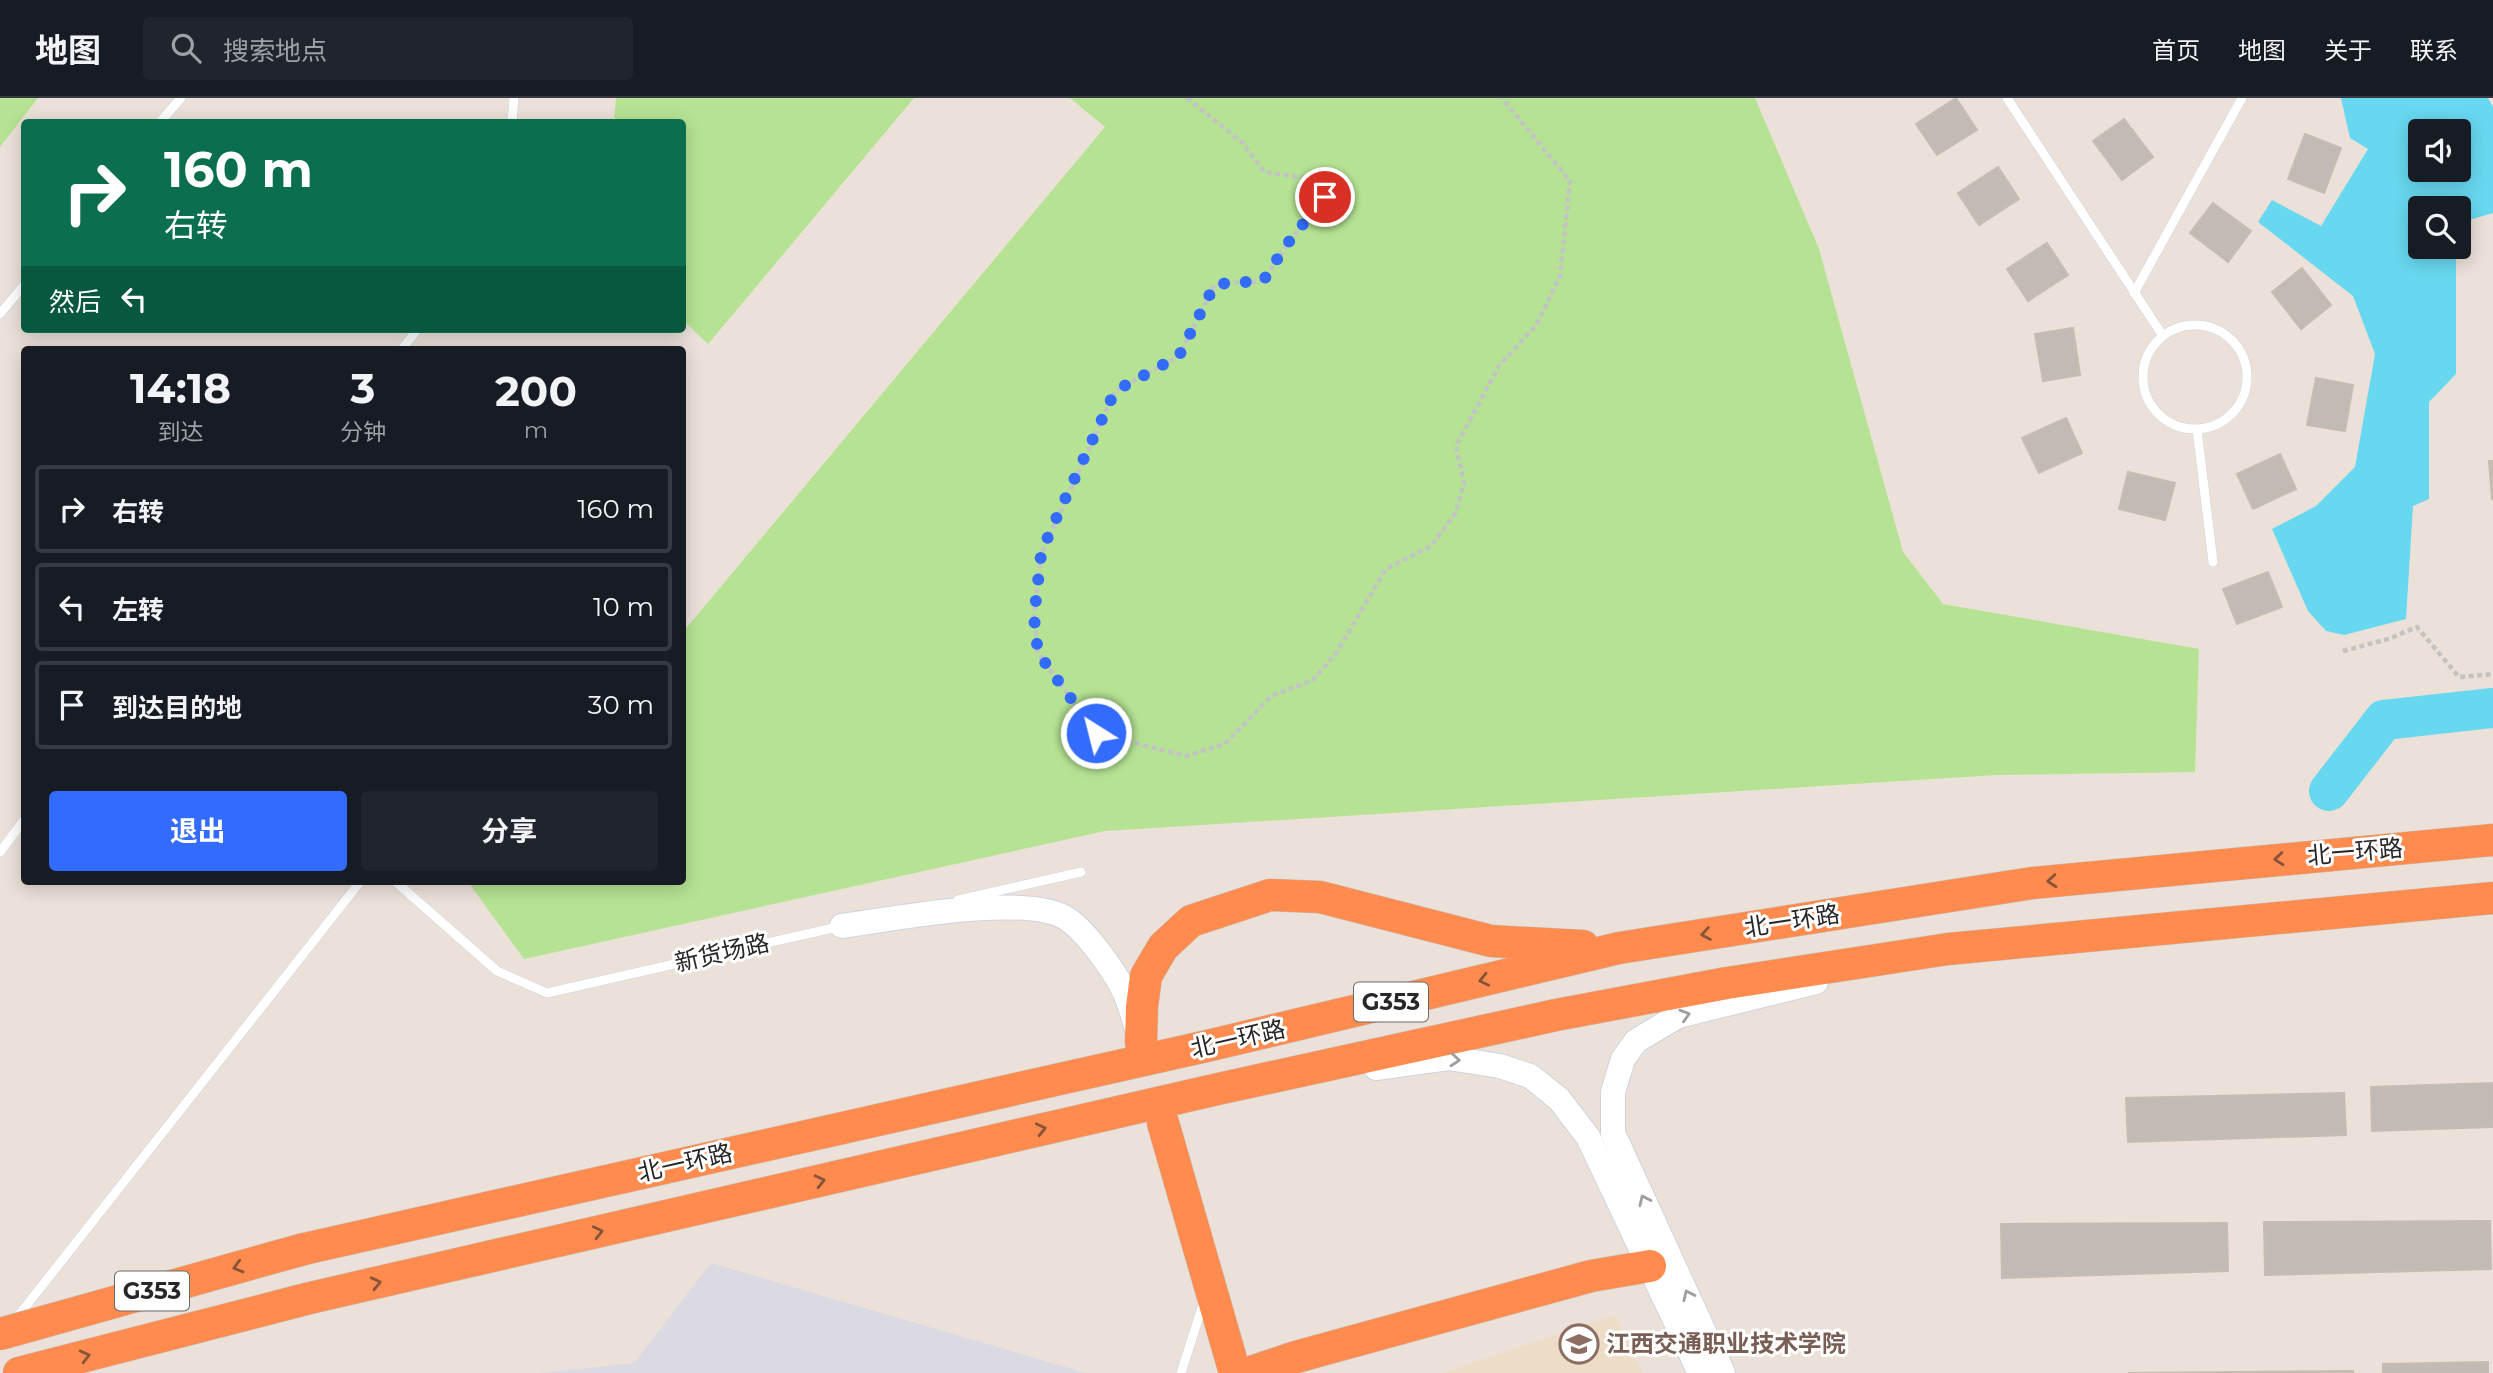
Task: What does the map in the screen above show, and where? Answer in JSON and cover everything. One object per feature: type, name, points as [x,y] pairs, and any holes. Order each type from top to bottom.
[{"type":"highway","name":"北一环路","points":[[0,1334],[303,1249],[1207,1046],[1619,948],[2032,883],[2493,840]]},
{"type":"highway","points":[[1141,1042],[1146,976],[1163,947],[1191,921],[1270,895],[1320,897],[1491,941],[1619,948]]},
{"type":"highway","name":"北一环路","points":[[19,1373],[310,1298],[1217,1089],[1556,1016],[1727,983],[1948,949],[2493,898]]},
{"type":"highway","points":[[1163,1123],[1235,1373]]},
{"type":"highway","points":[[1248,1373],[1296,1357],[1591,1276],[1662,1264]]},
{"type":"street","points":[[842,926],[945,912],[1009,907],[1063,916],[1079,928],[1124,990],[1141,1042]]},
{"type":"street","points":[[1700,1373],[1613,1133],[1613,1092],[1623,1059],[1636,1041],[1678,1016],[1948,949]]},
{"type":"street","points":[[1217,1089],[1448,1058],[1500,1066],[1531,1076],[1559,1099],[1588,1137],[1723,1373]]},
{"type":"lane","points":[[163,119],[181,98]]},
{"type":"lane","points":[[513,119],[514,98]]},
{"type":"lane","points":[[2007,98],[2163,336]]},
{"type":"lane","points":[[2134,293],[2242,98]]},
{"type":"lane","points":[[0,314],[21,289]]},
{"type":"lane","points":[[2199,325],[2217,329],[2233,341],[2243,356],[2247,384],[2242,401],[2230,415],[2215,425],[2197,429],[2182,427],[2165,420],[2156,411],[2147,396],[2143,378],[2144,367],[2151,350],[2163,336],[2181,327],[2199,325]]},
{"type":"lane","points":[[2197,429],[2213,562]]},
{"type":"lane","points":[[0,852],[21,824]]},
{"type":"lane","name":"新货场路","points":[[399,885],[497,971],[547,993],[1081,872]]},
{"type":"lane","points":[[0,1341],[38,1288],[358,885]]},
{"type":"lane","points":[[1181,1373],[1209,1284]]},
{"type":"path","points":[[1187,98],[1243,144],[1264,172],[1307,178],[1325,197],[1287,244],[1263,281],[1215,284],[1179,356],[1115,391],[1041,555],[1034,617],[1038,653],[1096,733],[1186,756],[1225,744],[1271,696],[1313,680],[1336,653],[1386,569],[1431,545],[1455,514],[1464,483],[1456,446],[1499,366],[1537,324],[1560,276],[1567,223],[1570,181],[1502,98]]},
{"type":"path","points":[[2343,651],[2388,639],[2417,626],[2459,677],[2493,674]]},
{"type":"shaded area","points":[[711,1263],[1086,1373],[540,1373],[634,1363]]},
{"type":"shaded area","name":"江西交通职业技术学院","points":[[1615,1315],[1642,1373],[1442,1373]]},
{"type":"green space","points":[[0,98],[38,98],[21,119],[0,147]]},
{"type":"green space","points":[[616,98],[914,98],[708,344],[686,323],[686,119],[614,119]]},
{"type":"green space","points":[[1070,98],[1755,98],[1819,249],[1903,552],[1943,604],[2199,649],[2195,772],[1996,775],[1105,831],[524,959],[472,885],[686,885],[686,628],[1105,127]]},
{"type":"water","points":[[2341,98],[2488,98],[2493,107],[2493,213],[2471,219],[2471,196],[2408,196],[2408,259],[2456,259],[2456,374],[2429,402],[2429,499],[2413,506],[2406,619],[2344,635],[2326,631],[2308,611],[2272,529],[2316,506],[2355,467],[2375,354],[2353,296],[2258,222],[2272,200],[2321,226],[2368,149],[2350,138]]},
{"type":"building","points":[[1956,98],[1977,130],[1937,155],[1916,124]]},
{"type":"building","points":[[2124,119],[2153,157],[2122,180],[2093,141]]},
{"type":"building","points":[[2305,134],[2341,148],[2324,193],[2288,179]]},
{"type":"building","points":[[1998,167],[2019,199],[1979,225],[1958,193]]},
{"type":"building","points":[[2213,203],[2251,231],[2228,262],[2190,233]]},
{"type":"building","points":[[2047,243],[2068,275],[2028,301],[2007,269]]},
{"type":"building","points":[[2302,268],[2331,305],[2301,329],[2272,292]]},
{"type":"building","points":[[2073,328],[2080,375],[2043,381],[2035,334]]},
{"type":"building","points":[[2316,378],[2353,385],[2345,431],[2307,425]]},
{"type":"building","points":[[2066,418],[2082,453],[2039,473],[2022,438]]},
{"type":"building","points":[[2280,454],[2296,489],[2253,509],[2237,474]]},
{"type":"building","points":[[2489,461],[2493,461],[2493,499],[2492,499]]},
{"type":"building","points":[[2128,472],[2175,483],[2165,520],[2119,509]]},
{"type":"building","points":[[2268,572],[2282,607],[2237,624],[2223,589]]},
{"type":"building","points":[[2493,1083],[2493,1127],[2372,1131],[2371,1087]]},
{"type":"building","points":[[2344,1093],[2346,1135],[2128,1142],[2126,1098]]},
{"type":"building","points":[[2490,1221],[2491,1269],[2265,1275],[2264,1222]]},
{"type":"building","points":[[2227,1223],[2228,1271],[2002,1278],[2001,1224]]},
{"type":"building","points":[[2488,1362],[2488,1373],[2383,1373],[2383,1364]]},
{"type":"building","points":[[2353,1371],[2353,1373],[2128,1373]]},
{"type":"waterway","points":[[2329,791],[2384,720],[2493,708]]},
{"type":"tunnel","points":[[1141,1042],[1163,1123]]},
{"type":"place","name":"江西交通职业技术学院","points":[[1579,1344]]},
{"type":"route","points":[[1096,733],[1038,653],[1034,617],[1041,555],[1066,494],[1115,391],[1179,356],[1215,284],[1263,281],[1287,244],[1325,197]]}]
